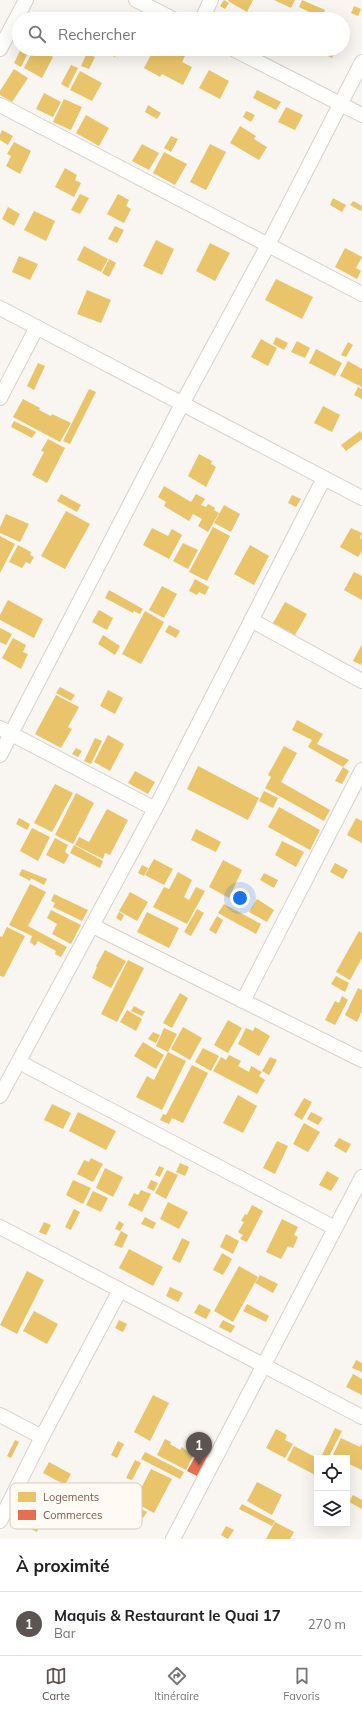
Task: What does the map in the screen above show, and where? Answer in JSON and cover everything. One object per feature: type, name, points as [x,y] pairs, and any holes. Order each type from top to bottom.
[{"type":"street","points":[[20,12],[26,0]]},
{"type":"street","points":[[136,0],[159,12]]},
{"type":"street","points":[[205,12],[211,0]]},
{"type":"street","points":[[0,49],[12,26]]},
{"type":"street","points":[[247,56],[362,115]]},
{"type":"street","points":[[0,755],[6,731],[268,245],[362,62]]},
{"type":"street","points":[[0,105],[362,294]]},
{"type":"street","points":[[0,308],[362,498]]},
{"type":"street","points":[[0,398],[37,327]]},
{"type":"street","points":[[0,1096],[155,809],[324,478]]},
{"type":"street","points":[[251,620],[362,681]]},
{"type":"street","points":[[6,731],[155,809]]},
{"type":"street","points":[[243,1000],[362,770]]},
{"type":"street","points":[[93,926],[362,1060]]},
{"type":"street","points":[[19,1062],[335,1228]]},
{"type":"street","points":[[174,1539],[362,1177]]},
{"type":"street","points":[[0,1227],[362,1417]]},
{"type":"street","points":[[19,1483],[120,1290]]},
{"type":"street","points":[[0,1415],[42,1437]]},
{"type":"street","points":[[0,1521],[10,1501]]},
{"type":"building: Logements","points":[[224,0],[229,3],[225,9],[220,6]]},
{"type":"building: Logements","points":[[253,0],[247,12],[228,1]]},
{"type":"building: Logements","points":[[274,0],[295,0],[291,8]]},
{"type":"building: Logements","points":[[302,0],[325,10],[324,12],[309,12],[299,7]]},
{"type":"building: Logements","points":[[354,6],[361,9],[358,16],[351,13]]},
{"type":"building: Logements","points":[[18,56],[26,56],[21,67],[14,63]]},
{"type":"building: Logements","points":[[30,56],[53,57],[42,78],[24,68]]},
{"type":"building: Logements","points":[[86,56],[95,57],[89,69],[81,66]]},
{"type":"building: Logements","points":[[150,56],[185,56],[182,62],[192,67],[183,85],[162,74],[160,77],[144,68]]},
{"type":"building: Logements","points":[[71,65],[78,68],[68,88],[61,84]]},
{"type":"building: Logements","points":[[14,69],[28,78],[12,102],[0,95],[0,91]]},
{"type":"building: Logements","points":[[209,70],[229,81],[220,99],[199,88]]},
{"type":"building: Logements","points":[[80,71],[102,83],[92,101],[70,90]]},
{"type":"building: Logements","points":[[257,90],[281,102],[276,110],[253,98]]},
{"type":"building: Logements","points":[[44,93],[61,102],[53,117],[36,109]]},
{"type":"building: Logements","points":[[64,99],[82,107],[71,130],[53,122]]},
{"type":"building: Logements","points":[[148,105],[161,113],[157,119],[145,112]]},
{"type":"building: Logements","points":[[286,107],[303,115],[295,130],[278,122]]},
{"type":"building: Logements","points":[[246,111],[255,115],[251,122],[243,117]]},
{"type":"building: Logements","points":[[86,115],[109,128],[99,146],[76,133]]},
{"type":"building: Logements","points":[[240,126],[256,136],[254,139],[267,147],[259,160],[230,143]]},
{"type":"building: Logements","points":[[2,130],[13,136],[8,145],[0,140]]},
{"type":"building: Logements","points":[[171,136],[178,139],[171,152],[164,148]]},
{"type":"building: Logements","points":[[14,142],[31,151],[20,174],[6,166],[11,156],[7,154]]},
{"type":"building: Logements","points":[[142,144],[159,153],[149,170],[132,161]]},
{"type":"building: Logements","points":[[210,144],[226,152],[206,190],[190,182]]},
{"type":"building: Logements","points":[[164,152],[187,164],[175,185],[153,173]]},
{"type":"building: Logements","points":[[65,168],[77,175],[75,180],[81,183],[74,197],[55,187]]},
{"type":"building: Logements","points":[[80,194],[89,198],[80,214],[71,210]]},
{"type":"building: Logements","points":[[118,194],[129,200],[126,206],[131,209],[124,223],[107,214]]},
{"type":"building: Logements","points":[[333,198],[346,205],[342,212],[330,205]]},
{"type":"building: Logements","points":[[353,201],[362,206],[361,211],[350,205]]},
{"type":"building: Logements","points":[[8,207],[20,214],[14,226],[2,219]]},
{"type":"building: Logements","points":[[34,211],[55,221],[46,241],[24,230]]},
{"type":"building: Logements","points":[[115,226],[124,230],[117,243],[108,239]]},
{"type":"building: Logements","points":[[156,240],[174,249],[162,275],[143,266]]},
{"type":"building: Logements","points":[[210,243],[230,253],[215,281],[196,271]]},
{"type":"building: Logements","points":[[84,246],[108,259],[101,272],[77,260]]},
{"type":"building: Logements","points":[[345,248],[362,257],[356,268],[361,271],[357,279],[335,267]]},
{"type":"building: Logements","points":[[19,256],[38,264],[30,280],[12,272]]},
{"type":"building: Logements","points":[[109,259],[116,263],[109,277],[102,273]]},
{"type":"building: Logements","points":[[276,279],[313,297],[302,319],[265,300]]},
{"type":"building: Logements","points":[[87,290],[111,300],[101,323],[77,314]]},
{"type":"building: Logements","points":[[276,337],[288,343],[284,350],[273,344]]},
{"type":"building: Logements","points":[[261,339],[277,348],[268,366],[251,357]]},
{"type":"building: Logements","points":[[297,341],[310,348],[305,358],[291,352]]},
{"type":"building: Logements","points":[[348,342],[353,345],[346,357],[341,355]]},
{"type":"building: Logements","points":[[316,349],[342,363],[335,376],[309,363]]},
{"type":"building: Logements","points":[[348,361],[362,369],[362,387],[340,376]]},
{"type":"building: Logements","points":[[38,363],[45,366],[34,390],[27,386]]},
{"type":"building: Logements","points":[[358,387],[362,389],[362,399],[354,395]]},
{"type":"building: Logements","points":[[89,389],[96,392],[70,444],[63,441]]},
{"type":"building: Logements","points":[[23,399],[51,416],[52,414],[71,423],[60,442],[13,417]]},
{"type":"building: Logements","points":[[323,406],[340,415],[332,432],[314,423]]},
{"type":"building: Logements","points":[[14,421],[36,432],[32,438],[11,427]]},
{"type":"building: Logements","points":[[360,431],[362,434],[362,439],[346,451],[341,445]]},
{"type":"building: Logements","points":[[48,439],[65,448],[47,483],[32,475],[44,452],[41,451]]},
{"type":"building: Logements","points":[[199,454],[212,461],[211,464],[216,467],[206,487],[188,476]]},
{"type":"building: Logements","points":[[164,486],[191,502],[196,494],[205,499],[201,505],[206,507],[208,504],[215,508],[214,510],[219,513],[208,532],[198,526],[202,519],[193,514],[189,521],[164,506],[166,502],[158,497]]},
{"type":"building: Logements","points":[[61,494],[81,505],[77,512],[57,501]]},
{"type":"building: Logements","points":[[292,495],[301,499],[296,507],[288,503]]},
{"type":"building: Logements","points":[[224,505],[240,514],[231,532],[214,523]]},
{"type":"building: Logements","points":[[66,511],[90,524],[65,569],[41,556]]},
{"type":"building: Logements","points":[[6,514],[29,524],[20,542],[0,533],[0,527]]},
{"type":"building: Logements","points":[[213,527],[230,536],[207,581],[189,572]]},
{"type":"building: Logements","points":[[152,528],[168,536],[172,529],[182,535],[169,559],[143,545]]},
{"type":"building: Logements","points":[[351,528],[362,533],[360,538],[362,539],[362,551],[358,557],[340,547]]},
{"type":"building: Logements","points":[[0,536],[15,544],[0,573]]},
{"type":"building: Logements","points":[[183,543],[198,550],[188,569],[173,561]]},
{"type":"building: Logements","points":[[18,545],[31,552],[30,555],[34,557],[30,564],[26,562],[22,568],[9,562]]},
{"type":"building: Logements","points":[[250,545],[269,556],[254,585],[234,574]]},
{"type":"building: Logements","points":[[354,572],[362,576],[362,600],[344,590]]},
{"type":"building: Logements","points":[[195,579],[209,587],[205,595],[199,592],[197,595],[189,591]]},
{"type":"building: Logements","points":[[162,586],[177,594],[164,618],[149,610]]},
{"type":"building: Logements","points":[[109,590],[143,609],[140,614],[134,611],[133,613],[105,598]]},
{"type":"building: Logements","points":[[8,600],[43,619],[34,638],[0,620],[0,615]]},
{"type":"building: Logements","points":[[285,602],[307,614],[295,635],[273,623]]},
{"type":"building: Logements","points":[[99,610],[113,618],[107,630],[92,622]]},
{"type":"building: Logements","points":[[145,611],[164,622],[141,664],[122,654]]},
{"type":"building: Logements","points":[[169,625],[180,631],[176,638],[165,632]]},
{"type":"building: Logements","points":[[0,628],[12,634],[6,645],[0,642]]},
{"type":"building: Logements","points":[[103,635],[120,646],[115,655],[98,644]]},
{"type":"building: Logements","points":[[13,638],[26,645],[23,652],[28,654],[21,669],[2,658]]},
{"type":"building: Logements","points":[[362,644],[362,662],[361,665],[353,661]]},
{"type":"building: Logements","points":[[60,687],[75,695],[71,701],[56,693]]},
{"type":"building: Logements","points":[[108,690],[123,698],[115,714],[100,706]]},
{"type":"building: Logements","points":[[56,695],[79,707],[68,727],[72,729],[61,748],[35,734]]},
{"type":"building: Logements","points":[[297,720],[323,734],[317,744],[349,760],[343,767],[308,747],[312,740],[292,730]]},
{"type":"building: Logements","points":[[108,735],[124,744],[110,771],[94,762]]},
{"type":"building: Logements","points":[[95,738],[102,741],[91,764],[84,761]]},
{"type":"building: Logements","points":[[284,746],[297,753],[281,782],[330,810],[324,821],[265,788],[271,777],[268,775]]},
{"type":"building: Logements","points":[[76,748],[82,751],[78,757],[72,754]]},
{"type":"building: Logements","points":[[198,766],[259,798],[248,820],[187,789]]},
{"type":"building: Logements","points":[[343,767],[349,771],[342,784],[335,781]]},
{"type":"building: Logements","points":[[135,771],[155,782],[148,794],[128,783]]},
{"type":"building: Logements","points":[[55,784],[73,793],[52,832],[34,823]]},
{"type":"building: Logements","points":[[264,791],[278,798],[273,808],[259,801]]},
{"type":"building: Logements","points":[[76,793],[94,803],[73,844],[55,835]]},
{"type":"building: Logements","points":[[279,807],[320,830],[310,850],[268,827]]},
{"type":"building: Logements","points":[[107,809],[128,820],[110,855],[105,853],[103,859],[75,845],[79,837],[89,842]]},
{"type":"building: Logements","points":[[19,818],[30,824],[27,830],[16,824]]},
{"type":"building: Logements","points":[[356,818],[362,821],[362,843],[347,835]]},
{"type":"building: Logements","points":[[32,828],[50,837],[38,861],[20,851]]},
{"type":"building: Logements","points":[[196,829],[221,842],[216,852],[191,840]]},
{"type":"building: Logements","points":[[55,838],[68,845],[65,852],[69,855],[64,864],[46,855]]},
{"type":"building: Logements","points":[[282,841],[304,852],[296,867],[275,855]]},
{"type":"building: Logements","points":[[74,845],[103,861],[100,868],[70,853]]},
{"type":"building: Logements","points":[[154,859],[173,869],[164,885],[145,875]]},
{"type":"building: Logements","points":[[223,860],[242,870],[229,898],[209,887]]},
{"type":"building: Logements","points":[[335,863],[348,870],[343,879],[330,872]]},
{"type":"building: Logements","points":[[142,865],[148,868],[144,876],[138,873]]},
{"type":"building: Logements","points":[[22,869],[47,879],[44,885],[31,878],[30,881],[19,875]]},
{"type":"building: Logements","points":[[178,872],[192,880],[184,897],[189,900],[196,887],[205,891],[187,924],[153,907],[164,887],[169,889]]},
{"type":"building: Logements","points":[[264,873],[278,880],[274,888],[260,880]]},
{"type":"building: Logements","points":[[30,884],[46,892],[28,926],[67,947],[61,957],[55,954],[56,951],[38,941],[35,946],[30,942],[32,936],[9,925]]},
{"type":"building: Logements","points":[[130,892],[148,902],[137,921],[119,911]]},
{"type":"building: Logements","points":[[54,894],[88,910],[82,921],[53,907],[55,903],[51,901]]},
{"type":"building: Logements","points":[[257,899],[274,910],[267,922],[249,912]]},
{"type":"building: Logements","points":[[224,904],[261,924],[256,934],[218,913]]},
{"type":"building: Logements","points":[[197,909],[204,913],[191,936],[184,932]]},
{"type":"building: Logements","points":[[51,910],[81,925],[71,944],[52,934],[57,924],[47,918]]},
{"type":"building: Logements","points":[[119,912],[124,915],[121,921],[116,918]]},
{"type":"building: Logements","points":[[147,912],[179,928],[169,948],[137,932]]},
{"type":"building: Logements","points":[[217,916],[223,920],[216,934],[209,930]]},
{"type":"building: Logements","points":[[7,927],[25,936],[4,977],[0,976],[0,936],[2,937]]},
{"type":"building: Logements","points":[[359,931],[362,933],[362,958],[350,980],[336,972]]},
{"type":"building: Logements","points":[[105,950],[126,961],[111,988],[92,978],[97,967],[96,966]]},
{"type":"building: Logements","points":[[128,960],[144,968],[117,1022],[101,1014]]},
{"type":"building: Logements","points":[[336,976],[349,983],[345,992],[331,984]]},
{"type":"building: Logements","points":[[358,988],[362,990],[362,1011],[357,1022],[345,1015]]},
{"type":"building: Logements","points":[[180,993],[188,998],[172,1028],[163,1023]]},
{"type":"building: Logements","points":[[342,996],[348,1000],[335,1025],[325,1020],[335,1001],[339,1003]]},
{"type":"building: Logements","points":[[134,1006],[145,1012],[142,1016],[131,1011]]},
{"type":"building: Logements","points":[[127,1010],[142,1019],[136,1031],[120,1022]]},
{"type":"building: Logements","points":[[228,1020],[242,1028],[228,1053],[214,1045]]},
{"type":"building: Logements","points":[[183,1027],[202,1038],[190,1060],[171,1049]]},
{"type":"building: Logements","points":[[255,1027],[270,1036],[259,1056],[238,1044],[246,1028],[253,1031]]},
{"type":"building: Logements","points":[[164,1028],[177,1034],[168,1052],[156,1046]]},
{"type":"building: Logements","points":[[153,1032],[160,1035],[156,1043],[148,1039]]},
{"type":"building: Logements","points":[[143,1042],[164,1055],[156,1069],[134,1056]]},
{"type":"building: Logements","points":[[203,1048],[219,1056],[211,1071],[195,1062]]},
{"type":"building: Logements","points":[[168,1052],[186,1061],[162,1110],[136,1097],[147,1076],[154,1080]]},
{"type":"building: Logements","points":[[229,1055],[241,1061],[238,1066],[249,1072],[251,1066],[262,1072],[259,1076],[265,1080],[257,1094],[213,1071],[221,1057],[226,1060]]},
{"type":"building: Logements","points":[[270,1057],[277,1060],[269,1075],[262,1071]]},
{"type":"building: Logements","points":[[192,1065],[208,1073],[183,1123],[172,1118],[169,1124],[160,1120],[163,1114],[166,1115]]},
{"type":"building: Logements","points":[[238,1095],[257,1106],[243,1133],[223,1123]]},
{"type":"building: Logements","points":[[304,1098],[312,1102],[302,1120],[294,1115]]},
{"type":"building: Logements","points":[[52,1104],[71,1113],[63,1129],[44,1120]]},
{"type":"building: Logements","points":[[78,1112],[116,1131],[106,1150],[69,1131]]},
{"type":"building: Logements","points":[[311,1112],[323,1118],[318,1125],[307,1119]]},
{"type":"building: Logements","points":[[304,1123],[320,1132],[308,1152],[293,1144]]},
{"type":"building: Logements","points":[[339,1138],[351,1144],[346,1153],[334,1146]]},
{"type":"building: Logements","points":[[277,1141],[288,1146],[275,1174],[263,1168]]},
{"type":"building: Logements","points":[[91,1158],[103,1164],[93,1182],[77,1174],[84,1160],[89,1162]]},
{"type":"building: Logements","points":[[180,1163],[189,1167],[185,1176],[176,1172]]},
{"type":"building: Logements","points":[[159,1166],[164,1168],[160,1177],[155,1175]]},
{"type":"building: Logements","points":[[105,1168],[123,1177],[113,1197],[96,1188]]},
{"type":"building: Logements","points":[[167,1170],[178,1175],[166,1199],[155,1193]]},
{"type":"building: Logements","points":[[327,1171],[339,1178],[331,1191],[319,1185]]},
{"type":"building: Logements","points":[[73,1180],[91,1188],[83,1204],[66,1195]]},
{"type":"building: Logements","points":[[151,1180],[158,1183],[154,1191],[147,1188]]},
{"type":"building: Logements","points":[[141,1190],[151,1194],[142,1212],[128,1205],[134,1193],[138,1195]]},
{"type":"building: Logements","points":[[93,1191],[108,1198],[101,1212],[86,1205]]},
{"type":"building: Logements","points":[[168,1202],[188,1212],[179,1229],[160,1219]]},
{"type":"building: Logements","points":[[252,1205],[263,1211],[247,1242],[240,1239],[243,1235],[238,1232],[244,1222],[241,1221],[245,1214],[247,1215]]},
{"type":"building: Logements","points":[[74,1209],[80,1212],[71,1230],[65,1227]]},
{"type":"building: Logements","points":[[145,1217],[156,1223],[153,1229],[141,1224]]},
{"type":"building: Logements","points":[[282,1219],[298,1227],[294,1235],[298,1237],[293,1248],[288,1246],[281,1259],[266,1252]]},
{"type":"building: Logements","points":[[119,1221],[124,1224],[120,1231],[115,1229]]},
{"type":"building: Logements","points":[[44,1222],[51,1225],[46,1235],[39,1232]]},
{"type":"building: Logements","points":[[121,1231],[128,1235],[122,1248],[114,1245]]},
{"type":"building: Logements","points":[[226,1234],[239,1241],[233,1254],[220,1247]]},
{"type":"building: Logements","points":[[182,1238],[190,1242],[180,1263],[172,1259]]},
{"type":"building: Logements","points":[[129,1249],[163,1267],[153,1286],[119,1268]]},
{"type":"building: Logements","points":[[222,1253],[232,1259],[223,1275],[213,1270]]},
{"type":"building: Logements","points":[[239,1266],[258,1277],[233,1322],[214,1311]]},
{"type":"building: Logements","points":[[27,1271],[44,1280],[17,1334],[0,1325]]},
{"type":"building: Logements","points":[[260,1275],[278,1284],[273,1293],[255,1283]]},
{"type":"building: Logements","points":[[170,1287],[183,1293],[178,1302],[166,1296]]},
{"type":"building: Logements","points":[[199,1304],[211,1310],[206,1319],[194,1313]]},
{"type":"building: Logements","points":[[247,1304],[269,1316],[266,1322],[243,1311]]},
{"type":"building: Logements","points":[[34,1311],[58,1324],[47,1344],[23,1331]]},
{"type":"building: Logements","points":[[119,1320],[127,1324],[123,1332],[115,1328]]},
{"type":"building: Logements","points":[[223,1320],[235,1326],[231,1333],[219,1327]]},
{"type":"building: Logements","points":[[356,1360],[362,1363],[362,1372],[352,1368]]},
{"type":"building: Logements","points":[[353,1374],[362,1379],[362,1395],[346,1387]]},
{"type":"building: Logements","points":[[153,1395],[169,1403],[150,1441],[134,1432]]},
{"type":"building: Logements","points":[[335,1428],[342,1431],[330,1455],[322,1455]]},
{"type":"building: Logements","points":[[276,1429],[287,1435],[285,1440],[293,1444],[285,1458],[266,1448]]},
{"type":"building: Logements","points":[[341,1438],[360,1447],[362,1443],[362,1470],[350,1464],[350,1455],[333,1455]]},
{"type":"building: Logements","points":[[165,1439],[180,1450],[182,1447],[193,1456],[186,1470],[157,1455]]},
{"type":"building: Logements","points":[[15,1440],[19,1442],[11,1458],[7,1456]]},
{"type":"building: Logements","points":[[118,1441],[124,1444],[117,1458],[111,1455]]},
{"type":"building: Logements","points":[[294,1446],[314,1456],[314,1474],[287,1460]]},
{"type":"building: Logements","points":[[145,1452],[184,1472],[180,1479],[141,1459]]},
{"type":"building: Logements","points":[[135,1460],[141,1463],[132,1480],[126,1478]]},
{"type":"building: Logements","points":[[49,1462],[71,1474],[66,1483],[61,1483],[43,1473]]},
{"type":"building: Logements","points":[[151,1469],[172,1479],[154,1513],[142,1506],[142,1486]]},
{"type":"building: Logements","points":[[257,1482],[282,1495],[272,1515],[247,1501]]},
{"type":"building: Logements","points":[[353,1495],[362,1500],[362,1509],[350,1503]]},
{"type":"building: Logements","points":[[242,1504],[275,1521],[272,1526],[239,1509]]},
{"type":"building: Logements","points":[[142,1509],[147,1512],[142,1517]]},
{"type":"building: Logements","points":[[275,1522],[294,1532],[290,1539],[266,1539]]},
{"type":"building: Logements","points":[[226,1526],[234,1530],[228,1539],[221,1535]]},
{"type":"building: Logements","points":[[31,1529],[38,1529],[37,1532]]},
{"type":"building: Commerces","points":[[200,1448],[209,1453],[197,1476],[187,1471]]},
{"type":"place","name":"Maquis & Restaurant le Quai 17","points":[[199,1465]]}]
